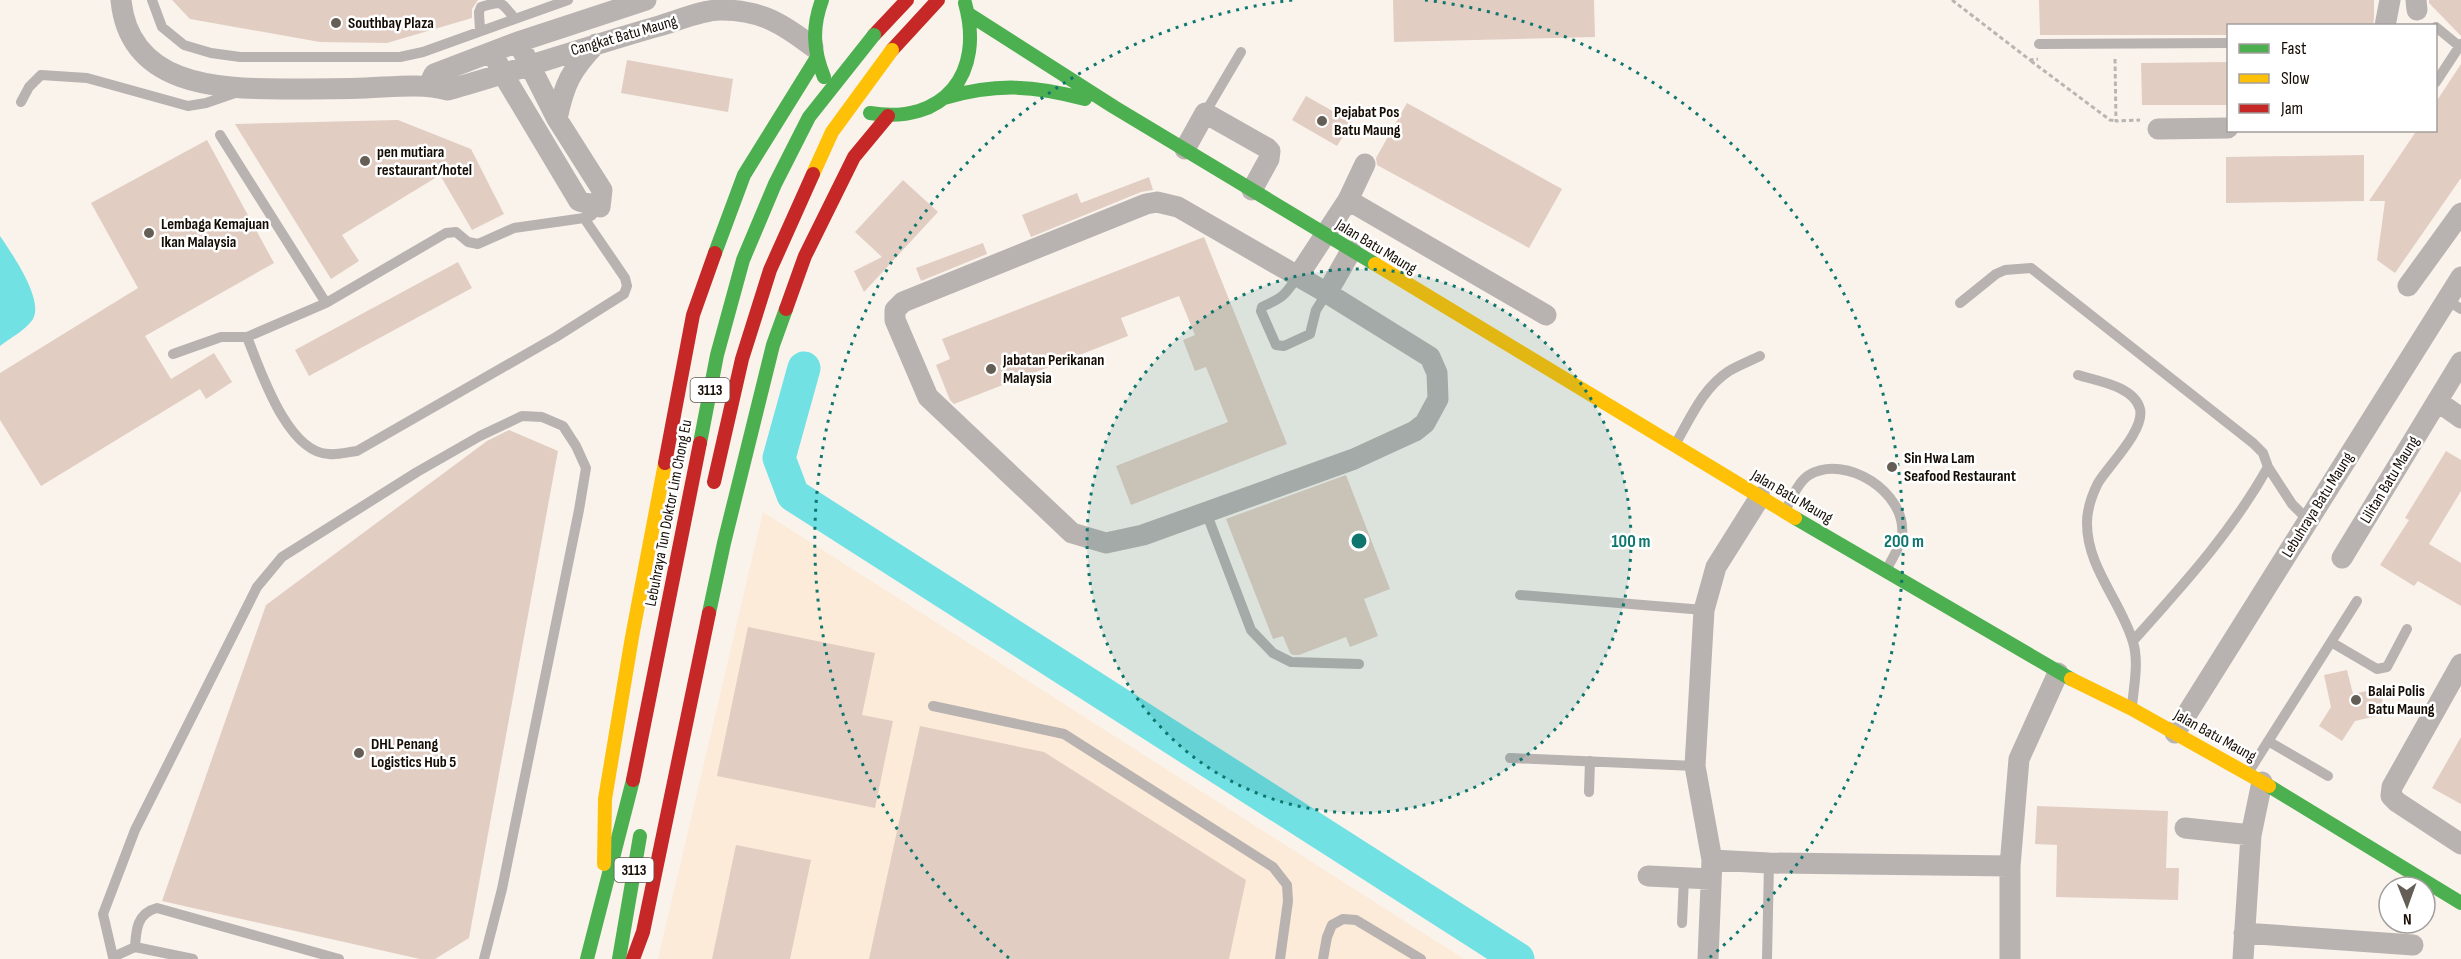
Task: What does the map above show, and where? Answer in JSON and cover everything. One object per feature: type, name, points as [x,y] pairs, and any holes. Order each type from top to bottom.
[{"type":"main road","points":[[633,959],[644,932],[687,712],[724,543],[773,345],[805,256],[854,157],[888,116],[869,112],[851,104],[836,92],[823,76],[814,52],[814,21],[822,0]]},
{"type":"main road","name":"Lebuhraya Tun Doktor Lim Chong Eu","points":[[587,959],[633,780],[717,355],[743,260],[775,184],[809,117],[874,35],[907,0]]},
{"type":"main road","name":"3113","points":[[711,495],[742,359],[770,270],[832,132],[892,50],[938,0]]},
{"type":"main road","points":[[944,98],[958,83],[969,62],[973,38],[970,15],[964,0]]},
{"type":"main road","name":"Jalan Batu Maung","points":[[970,15],[1114,107],[1324,235],[1885,572],[2058,673],[2132,709],[2255,778],[2461,903]]},
{"type":"main road","points":[[604,899],[605,799],[630,648],[693,315],[731,205],[744,175],[814,52]]},
{"type":"main road","name":"Jalan Batu Maung","points":[[888,116],[908,114],[927,108],[944,98],[973,88],[1013,85],[1047,89],[1114,107]]},
{"type":"main road","points":[[707,275],[736,241],[769,238],[788,251],[795,285]]},
{"type":"main road","name":"3113","points":[[619,959],[641,826]]},
{"type":"street","name":"Cangkat Batu Maung","points":[[121,0],[132,39],[167,73],[225,88],[339,89],[429,85],[448,90],[596,43],[719,9],[766,17],[784,25],[814,52]]},
{"type":"street","name":"Cangkat Batu Maung","points":[[429,85],[434,74],[505,47],[646,0]]},
{"type":"street","points":[[2385,24],[2390,0]]},
{"type":"street","points":[[557,119],[563,91],[576,65],[596,43]]},
{"type":"street","points":[[505,47],[529,64],[557,119],[602,190],[592,213],[579,201],[503,74],[505,47]]},
{"type":"street","points":[[1185,149],[1205,113],[1270,151],[1269,159],[1252,190]]},
{"type":"street","points":[[2158,129],[2227,128]]},
{"type":"street","points":[[1298,276],[1348,200],[1365,164]]},
{"type":"street","points":[[1348,200],[1546,315]]},
{"type":"street","points":[[1157,202],[1178,207],[1298,276],[1430,357],[1437,374],[1439,388],[1438,399],[1425,423],[1405,437],[1354,459],[1143,535],[1106,543],[1072,533],[928,397],[895,320],[895,310],[903,302],[1157,202]]},
{"type":"street","points":[[2408,286],[2461,213]]},
{"type":"street","points":[[1327,293],[1352,251]]},
{"type":"street","name":"Lebuhraya Batu Maung","points":[[2175,733],[2309,521],[2454,305],[2461,277]]},
{"type":"street","name":"Lilitan Batu Maung","points":[[2342,558],[2461,362]]},
{"type":"street","points":[[2437,401],[2461,418]]},
{"type":"street","points":[[1708,959],[1712,869],[1695,766],[1704,610],[1716,567],[1760,497]]},
{"type":"street","points":[[2461,664],[2391,787],[2391,796],[2397,802],[2461,844]]},
{"type":"street","points":[[2010,959],[2010,866],[2019,759],[2058,673]]},
{"type":"street","points":[[2243,959],[2255,778]]},
{"type":"street","points":[[2185,828],[2251,835]]},
{"type":"street","points":[[1648,876],[1684,878],[1712,869],[1769,863],[2010,866]]},
{"type":"street","points":[[643,959],[644,932]]},
{"type":"street","points":[[2244,933],[2413,945]]},
{"type":"lane","points":[[152,0],[162,27],[184,45],[211,53],[240,57],[400,57],[423,52],[568,0]]},
{"type":"lane","points":[[480,31],[481,8],[498,1],[515,19]]},
{"type":"lane","points":[[2416,5],[2433,24]]},
{"type":"lane","points":[[496,26],[505,47]]},
{"type":"lane","points":[[2437,28],[2460,45],[2437,80]]},
{"type":"lane","points":[[2039,44],[2227,43]]},
{"type":"lane","points":[[1205,113],[1241,52]]},
{"type":"lane","points":[[21,102],[29,87],[41,75],[87,78],[188,106],[206,103],[246,89]]},
{"type":"lane","points":[[220,135],[326,303]]},
{"type":"lane","points":[[173,354],[221,337],[247,337],[326,303],[446,233],[456,232],[468,242],[478,244],[514,228],[592,213],[627,286],[624,294],[556,337],[357,450],[327,455],[303,444],[287,425],[267,387],[247,337]]},
{"type":"lane","points":[[1960,303],[1996,274],[2005,270],[2031,268],[2253,443],[2263,453],[2268,467],[2292,504],[2309,521]]},
{"type":"lane","points":[[1298,276],[1284,296],[1262,307],[1261,311],[1276,345],[1284,346],[1310,334],[1316,310],[1327,293]]},
{"type":"lane","points":[[1674,446],[1703,396],[1716,382],[1730,371],[1760,356]]},
{"type":"lane","points":[[2078,375],[2127,391],[2136,399],[2140,410],[2140,420],[2135,431],[2098,483],[2090,502],[2087,522],[2095,563],[2133,641],[2136,665],[2132,709]]},
{"type":"lane","points":[[193,959],[135,947],[114,958],[103,914],[135,830],[256,587],[282,557],[417,472],[480,436],[522,416],[542,417],[563,426],[586,468],[502,890],[484,959]]},
{"type":"lane","points":[[2133,641],[2205,561],[2268,467]]},
{"type":"lane","points":[[1785,511],[1801,483],[1816,472],[1841,470],[1854,472],[1869,480],[1881,489],[1894,505],[1902,527],[1902,538],[1885,572]]},
{"type":"lane","points":[[1206,512],[1251,630],[1273,653],[1291,662],[1359,664]]},
{"type":"lane","points":[[1520,595],[1704,610]]},
{"type":"lane","points":[[2255,778],[2268,741],[2356,601]]},
{"type":"lane","points":[[2331,642],[2377,669],[2387,667],[2407,629]]},
{"type":"lane","points":[[933,706],[1064,734],[1273,867],[1287,885],[1288,901],[1280,959]]},
{"type":"lane","points":[[2268,741],[2328,776]]},
{"type":"lane","points":[[1510,758],[1695,766]]},
{"type":"lane","points":[[1589,792],[1590,761]]},
{"type":"lane","points":[[1767,959],[1769,863]]},
{"type":"lane","points":[[1682,923],[1684,878]]},
{"type":"lane","points":[[135,947],[137,923],[148,910],[157,908],[339,959]]},
{"type":"lane","points":[[1323,959],[1332,925],[1343,919],[1356,920],[1421,959]]},
{"type":"path","points":[[1953,0],[2109,120],[2148,119],[2158,129]]},
{"type":"path","points":[[2105,57],[2115,57],[2116,121]]},
{"type":"path","points":[[2030,60],[2041,59]]},
{"type":"shaded area","points":[[763,512],[1464,959],[658,959]]},
{"type":"water","points":[[0,236],[31,289],[35,310],[33,319],[26,327],[0,346]]},
{"type":"building","name":"Southbay Plaza","points":[[172,0],[478,0],[472,9],[472,18],[387,43],[320,42],[190,19]]},
{"type":"building","points":[[1393,0],[1594,0],[1595,37],[1394,42]]},
{"type":"building","points":[[2039,0],[2374,0],[2373,24],[2227,24],[2227,35],[2040,35]]},
{"type":"building","points":[[2429,0],[2461,0],[2461,36],[2429,3]]},
{"type":"building","points":[[627,60],[733,79],[728,112],[621,93]]},
{"type":"building","points":[[2227,62],[2227,105],[2142,105],[2141,63]]},
{"type":"building","points":[[2461,64],[2461,178],[2395,273],[2377,260],[2385,201],[2369,201],[2416,132],[2437,132],[2437,100]]},
{"type":"building","name":"Pejabat Pos Batu Maung","points":[[1306,96],[1352,122],[1337,146],[1292,120]]},
{"type":"building","points":[[1407,103],[1562,189],[1529,248],[1377,165],[1376,158]]},
{"type":"building","points":[[398,120],[471,149],[504,214],[472,230],[440,175],[342,235],[359,261],[331,279],[235,124]]},
{"type":"building","points":[[207,140],[274,263],[145,336],[171,379],[214,353],[232,382],[206,399],[200,389],[41,486],[0,420],[0,373],[138,288],[91,203]]},
{"type":"building","points":[[2364,155],[2364,201],[2226,203],[2226,157]]},
{"type":"building","points":[[1149,177],[1153,190],[1141,192],[1031,237],[1022,215],[1077,193],[1081,203]]},
{"type":"building","points":[[903,180],[938,212],[864,292],[854,271],[882,257],[855,232]]},
{"type":"building","name":"Jabatan Perikanan Malaysia","points":[[1204,237],[1287,444],[1131,505],[1116,466],[1228,422],[1206,367],[1195,371],[1183,340],[1195,335],[1179,296],[1121,318],[1128,336],[954,404],[950,400],[936,365],[950,359],[942,339]]},
{"type":"building","points":[[983,243],[987,254],[921,281],[916,268]]},
{"type":"building","points":[[458,262],[472,288],[309,376],[295,350]]},
{"type":"building","name":"DHL Penang Logistics Hub 5","points":[[509,430],[558,451],[469,938],[435,959],[420,959],[162,901],[266,605],[487,441]]},
{"type":"building","points":[[2446,451],[2461,460],[2461,491],[2429,544],[2461,563],[2461,606],[2418,581],[2414,586],[2380,565],[2409,520],[2405,518]]},
{"type":"building","points":[[1346,475],[1390,589],[1364,599],[1378,636],[1350,647],[1346,637],[1299,655],[1293,655],[1283,636],[1273,639],[1226,519]]},
{"type":"building","points":[[748,627],[875,653],[862,715],[893,721],[875,808],[717,776]]},
{"type":"building","name":"Balai Polis Batu Maung","points":[[2347,670],[2353,694],[2380,688],[2385,714],[2355,721],[2342,741],[2319,726],[2331,707],[2324,675]]},
{"type":"building","points":[[920,726],[1044,752],[1246,880],[1229,959],[869,959]]},
{"type":"building","points":[[2461,737],[2461,804],[2432,788]]},
{"type":"building","points":[[2037,806],[2168,811],[2166,868],[2179,868],[2178,900],[2056,897],[2057,845],[2035,844]]},
{"type":"building","points":[[736,845],[811,860],[790,959],[712,959]]},
{"type":"waterway","points":[[804,368],[779,458],[793,495],[1518,959]]},
{"type":"traffic: fast","points":[[822,0],[815,38],[824,77]]},
{"type":"traffic: fast","points":[[870,113],[896,115],[919,111],[938,102],[953,89],[963,72],[969,52],[970,29],[965,3]]},
{"type":"traffic: fast","points":[[970,15],[1114,107],[1375,264]]},
{"type":"traffic: fast","points":[[700,443],[717,355],[743,260],[775,184],[809,117],[874,35]]},
{"type":"traffic: fast","points":[[715,253],[744,175],[816,59]]},
{"type":"traffic: fast","points":[[944,98],[981,90],[1014,88],[1048,91],[1085,99]]},
{"type":"traffic: fast","points":[[709,613],[773,345],[786,309]]},
{"type":"traffic: fast","points":[[1795,518],[2071,679]]},
{"type":"traffic: fast","points":[[587,959],[633,780]]},
{"type":"traffic: fast","points":[[2269,786],[2461,903]]},
{"type":"traffic: fast","points":[[619,959],[640,836]]},
{"type":"traffic: slow","points":[[813,174],[832,132],[892,50]]},
{"type":"traffic: slow","points":[[1375,264],[1795,518]]},
{"type":"traffic: slow","points":[[604,864],[605,799],[632,637],[665,463]]},
{"type":"traffic: slow","points":[[2071,679],[2132,709],[2269,786]]},
{"type":"traffic: jam","points":[[874,35],[907,0]]},
{"type":"traffic: jam","points":[[892,50],[938,0]]},
{"type":"traffic: jam","points":[[786,309],[805,256],[854,157],[888,116]]},
{"type":"traffic: jam","points":[[714,482],[742,359],[770,270],[813,174]]},
{"type":"traffic: jam","points":[[665,463],[693,315],[715,253]]},
{"type":"traffic: jam","points":[[633,780],[700,443]]},
{"type":"traffic: jam","points":[[633,959],[643,932],[709,613]]},
{"type":"place","name":"Southbay Plaza","points":[[336,23]]},
{"type":"place","name":"Pejabat Pos Batu Maung","points":[[1322,121]]},
{"type":"place","name":"pen mutiara restaurant/hotel","points":[[365,161]]},
{"type":"place","name":"Lembaga Kemajuan Ikan Malaysia","points":[[149,233]]},
{"type":"place","name":"Jabatan Perikanan Malaysia","points":[[991,369]]},
{"type":"place","name":"Sin Hwa Lam Seafood Restaurant","points":[[1892,467]]},
{"type":"place","name":"Balai Polis Batu Maung","points":[[2356,700]]},
{"type":"place","name":"DHL Penang Logistics Hub 5","points":[[359,753]]}]
